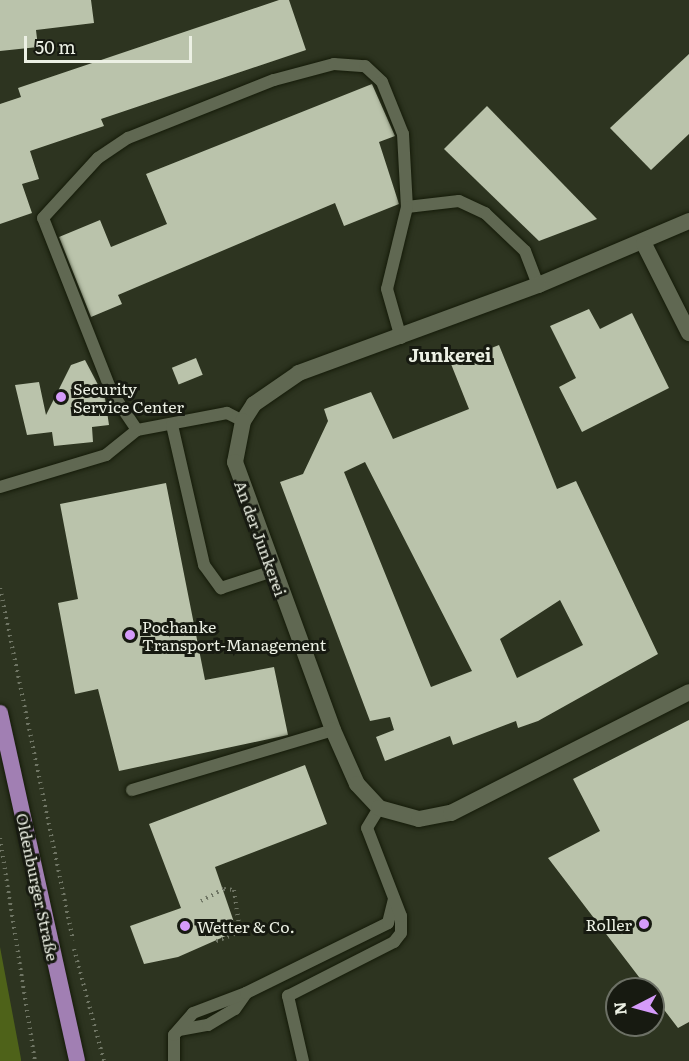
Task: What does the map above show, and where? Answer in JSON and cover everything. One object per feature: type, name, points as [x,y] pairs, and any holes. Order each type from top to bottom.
[{"type":"main road","name":"Oldenburger Straße","points":[[0,713],[77,1061]]},
{"type":"street","name":"An der Junkerei","points":[[379,808],[357,784],[333,730],[273,571],[235,462],[243,421],[268,390],[299,374],[401,338],[644,244],[689,221]]},
{"type":"street","points":[[644,244],[689,333]]},
{"type":"street","points":[[379,808],[418,819],[451,813],[689,692]]},
{"type":"lane","points":[[137,430],[112,393],[43,218],[98,158],[128,138],[274,80],[334,64],[365,66],[382,82],[403,134],[407,207],[387,289],[401,338]]},
{"type":"lane","points":[[407,207],[459,201],[485,213],[525,251],[538,285]]},
{"type":"lane","points":[[0,487],[106,455],[137,430],[227,413],[243,421]]},
{"type":"lane","points":[[172,425],[204,565],[221,588],[273,571]]},
{"type":"lane","points":[[132,790],[333,730]]},
{"type":"lane","points":[[303,1061],[288,996],[394,942],[402,924],[367,828],[379,808]]},
{"type":"lane","points":[[174,1061],[171,1046],[179,1030],[193,1012],[246,993],[387,923],[394,898]]},
{"type":"lane","points":[[179,1030],[208,1025],[235,1009],[246,993]]},
{"type":"path","points":[[0,588],[74,948],[104,1061]]},
{"type":"path","points":[[0,838],[35,1061]]},
{"type":"path","points":[[201,901],[224,889],[234,891],[240,932],[216,941]]},
{"type":"green space","points":[[0,947],[21,1059],[21,1061],[0,1061]]},
{"type":"building","points":[[0,0],[91,0],[94,23],[36,30],[38,47],[0,51]]},
{"type":"building","points":[[279,0],[289,0],[306,50],[101,119],[104,126],[30,151],[39,179],[22,184],[32,213],[0,224],[0,104],[21,97],[18,88]]},
{"type":"building","points":[[689,54],[689,134],[651,170],[610,128]]},
{"type":"building","points":[[372,84],[395,136],[379,142],[399,204],[344,226],[335,203],[118,295],[122,304],[91,317],[59,237],[100,220],[111,247],[167,224],[146,174]]},
{"type":"building","points":[[487,106],[597,219],[539,241],[444,149]]},
{"type":"building","points":[[589,309],[600,329],[632,313],[669,388],[582,432],[559,387],[576,378],[550,326]]},
{"type":"building","points":[[499,345],[557,489],[576,481],[658,654],[538,721],[518,728],[516,721],[453,745],[450,736],[385,761],[376,737],[394,730],[390,717],[370,721],[280,482],[303,474],[328,421],[324,409],[371,392],[393,439],[469,409],[451,364]],"holes":[[[365,462],[472,671],[431,687],[344,472]],[[560,600],[583,645],[517,678],[500,639]]]},
{"type":"building","points":[[196,358],[203,375],[179,384],[172,368]]},
{"type":"building","name":"Security Service Center","points":[[85,360],[105,398],[109,425],[92,427],[93,442],[54,446],[52,432],[27,435],[15,385],[39,382],[46,415],[71,365]]},
{"type":"building","name":"Pochanke Transport-Management","points":[[166,483],[205,680],[274,667],[288,735],[119,771],[98,689],[75,694],[58,603],[78,599],[60,504]]},
{"type":"building","name":"Roller","points":[[689,720],[689,1022],[678,1028],[665,1011],[665,977],[639,977],[548,858],[600,831],[573,779]]},
{"type":"building","points":[[305,765],[327,824],[215,867],[237,931],[178,957],[144,964],[130,926],[181,908],[149,824]]},
{"type":"place","name":"Security Service Center","points":[[61,397]]},
{"type":"place","name":"Pochanke Transport-Management","points":[[130,635]]},
{"type":"place","name":"Roller","points":[[644,924]]},
{"type":"place","name":"Wetter & Co.","points":[[185,926]]},
{"type":"district","name":"Junkerei","points":[[450,355]]}]
